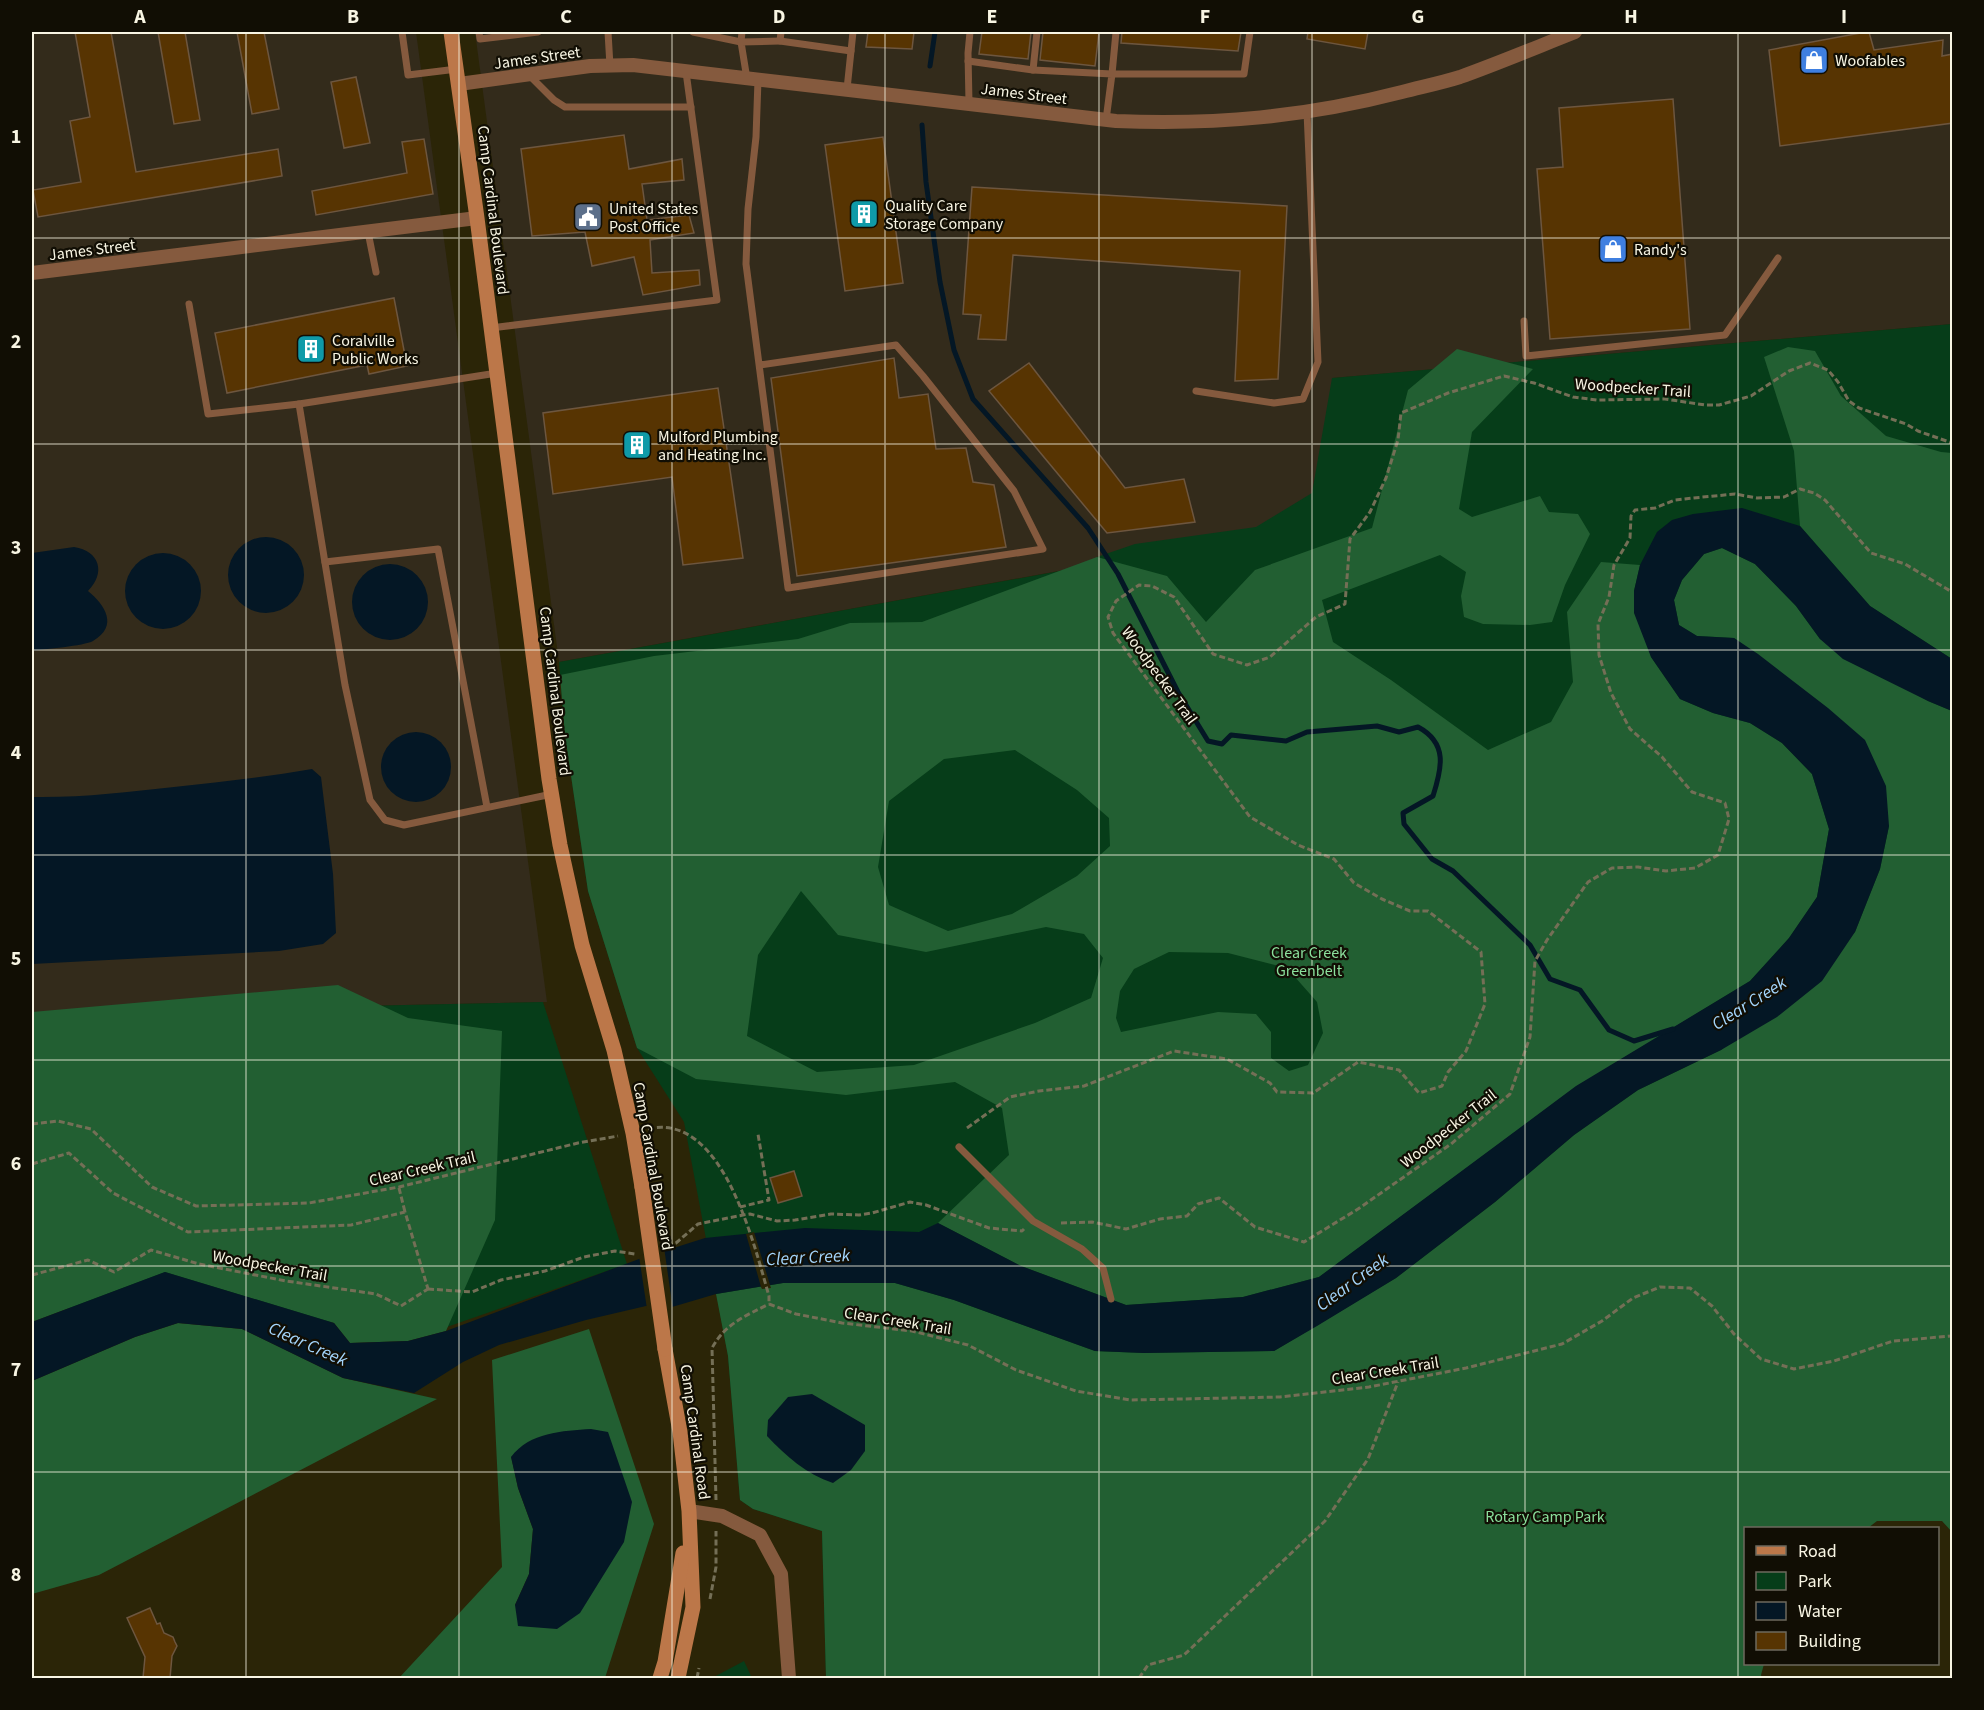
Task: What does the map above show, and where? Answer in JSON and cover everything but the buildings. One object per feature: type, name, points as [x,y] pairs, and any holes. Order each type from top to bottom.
[{"type":"street","name":"Camp Cardinal Boulevard","points":[[452,32],[560,845],[582,945],[614,1050],[633,1133],[665,1348]]},
{"type":"street","name":"James Street","points":[[459,84],[590,66],[633,65],[1106,120],[1170,123],[1224,122],[1356,104],[1458,77],[1575,32]]},
{"type":"street","name":"James Street","points":[[32,273],[477,218]]},
{"type":"street","name":"Camp Cardinal Road","points":[[665,1348],[680,1432],[689,1511],[722,1516],[760,1535],[781,1574],[789,1678]]},
{"type":"street","points":[[660,1678],[678,1591],[689,1511]]},
{"type":"street","points":[[678,1678],[693,1607],[689,1511]]},
{"type":"lane","points":[[402,32],[408,75],[457,69]]},
{"type":"lane","points":[[479,32],[480,39],[538,32]]},
{"type":"lane","points":[[608,32],[610,66]]},
{"type":"lane","points":[[693,32],[741,42],[780,41],[851,51]]},
{"type":"lane","points":[[742,32],[741,42],[753,79],[756,137],[748,209],[746,264],[789,588],[1043,549],[1014,491],[896,345],[760,365]]},
{"type":"lane","points":[[780,41],[781,32]]},
{"type":"lane","points":[[847,89],[853,32]]},
{"type":"lane","points":[[969,103],[970,32]]},
{"type":"lane","points":[[1032,70],[1037,32]]},
{"type":"lane","points":[[1106,120],[1116,32]]},
{"type":"lane","points":[[968,61],[1032,70],[1112,74],[1244,74],[1250,32]]},
{"type":"lane","points":[[491,328],[717,300],[686,72]]},
{"type":"lane","points":[[529,75],[554,100],[565,107],[691,106]]},
{"type":"lane","points":[[1196,391],[1274,403],[1303,399],[1318,363],[1307,112]]},
{"type":"lane","points":[[368,232],[376,272]]},
{"type":"lane","points":[[1524,321],[1526,356],[1725,335],[1778,258]]},
{"type":"lane","points":[[189,304],[208,414],[299,404],[497,373]]},
{"type":"lane","points":[[299,404],[345,685],[370,800],[385,820],[404,825],[552,794]]},
{"type":"lane","points":[[325,562],[438,549],[488,807]]},
{"type":"lane","points":[[959,1147],[1033,1221],[1082,1249],[1103,1268],[1111,1299]]},
{"type":"path","name":"Woodpecker Trail","points":[[968,1128],[1010,1097],[1084,1086],[1174,1051],[1227,1059],[1270,1083],[1277,1092],[1313,1093],[1358,1062],[1399,1070],[1419,1093],[1442,1086],[1448,1072],[1466,1051],[1485,1005],[1481,952],[1428,910],[1410,911],[1382,899],[1354,883],[1334,859],[1298,845],[1250,818],[1113,633],[1108,617],[1116,601],[1140,585],[1152,586],[1174,597],[1213,654],[1247,665],[1270,657],[1316,617],[1345,604],[1350,539],[1370,512],[1386,478],[1398,440],[1401,413],[1448,393],[1504,376],[1534,383],[1573,397],[1597,400],[1665,399],[1719,405],[1751,396],[1789,370],[1810,363],[1828,370],[1849,401],[1859,408],[1953,443]]},
{"type":"path","name":"Woodpecker Trail","points":[[743,1215],[750,1214],[777,1221],[795,1220],[831,1214],[872,1213],[910,1202],[926,1205],[989,1228],[1022,1231],[1033,1221],[1092,1222],[1126,1229],[1160,1219],[1187,1216],[1198,1204],[1219,1198],[1255,1227],[1304,1242],[1358,1209],[1451,1144],[1510,1094],[1530,1037],[1535,961],[1588,882],[1612,868],[1638,867],[1666,871],[1695,868],[1718,855],[1729,819],[1725,803],[1692,792],[1662,757],[1630,729],[1611,693],[1599,655],[1598,624],[1610,597],[1614,566],[1630,538],[1631,516],[1635,510],[1655,508],[1675,500],[1735,494],[1757,498],[1784,497],[1800,489],[1814,493],[1825,500],[1871,553],[1905,564],[1953,592]]},
{"type":"path","name":"Clear Creek Trail","points":[[32,1125],[58,1121],[91,1129],[152,1186],[196,1206],[309,1203],[399,1187],[578,1143],[658,1127],[676,1129],[696,1141],[716,1162],[733,1189],[750,1233],[769,1296],[769,1304],[796,1314],[842,1323],[912,1331],[968,1345],[1016,1370],[1076,1391],[1130,1400],[1280,1397],[1369,1387],[1466,1368],[1562,1344],[1602,1321],[1633,1298],[1660,1287],[1690,1288],[1712,1306],[1734,1334],[1761,1359],[1794,1369],[1834,1361],[1893,1341],[1953,1336]]},
{"type":"path","points":[[740,1207],[770,1200],[758,1134]]},
{"type":"path","name":"Woodpecker Trail","points":[[32,1164],[69,1153],[113,1192],[188,1232],[351,1225],[405,1212]]},
{"type":"path","points":[[399,1187],[428,1289],[472,1292],[501,1280],[546,1271],[584,1257],[615,1251],[640,1255]]},
{"type":"path","points":[[658,1249],[676,1243],[698,1224],[743,1215]]},
{"type":"path","name":"Woodpecker Trail","points":[[32,1275],[88,1260],[114,1272],[151,1250],[198,1264],[286,1281],[376,1294],[401,1306],[428,1289]]},
{"type":"path","points":[[723,1331],[769,1304]]},
{"type":"path","points":[[1138,1678],[1148,1665],[1184,1655],[1325,1521],[1368,1459],[1398,1382]]},
{"type":"shaded area","points":[[32,32],[416,32],[547,1002],[32,1013]]},
{"type":"shaded area","points":[[475,32],[1952,32],[1952,324],[1333,378],[1343,519],[559,662]]},
{"type":"green space","name":"Clear Creek Greenbelt","points":[[1952,324],[1952,1479],[1744,1528],[826,1678],[822,1531],[753,1509],[740,1500],[728,1356],[684,1122],[637,1048],[588,891],[565,735],[559,662],[1109,562],[1097,557],[1135,544],[1256,527],[1312,493],[1332,378]]},
{"type":"green space","points":[[1788,347],[1815,351],[1841,396],[1886,436],[1952,453],[1952,659],[1870,606],[1800,526],[1794,451],[1764,357]]},
{"type":"green space","points":[[1457,349],[1533,369],[1472,432],[1459,509],[1472,517],[1540,496],[1549,512],[1578,514],[1590,534],[1565,585],[1552,622],[1530,625],[1483,624],[1464,617],[1461,596],[1466,572],[1440,555],[1322,600],[1333,642],[1391,680],[1488,750],[1551,722],[1573,682],[1567,612],[1601,562],[1640,565],[1634,591],[1651,657],[1680,699],[1713,713],[1750,723],[1782,743],[1812,774],[1829,829],[1817,897],[1789,938],[1750,981],[1576,1087],[1319,1277],[1243,1297],[1126,1305],[1021,1266],[938,1223],[1009,1155],[1002,1108],[955,1082],[846,1095],[696,1079],[637,1048],[588,891],[565,735],[560,675],[654,656],[798,639],[850,623],[922,622],[1097,557],[1167,576],[1206,622],[1255,570],[1372,528],[1408,390]],"holes":[[[1015,750],[1077,790],[1109,818],[1110,846],[1077,876],[1012,914],[948,931],[889,905],[878,867],[889,801],[944,759]],[[801,891],[838,935],[926,952],[1046,927],[1084,934],[1103,958],[1091,998],[1035,1023],[914,1065],[817,1072],[747,1036],[758,955]],[[1169,952],[1228,953],[1287,968],[1317,1002],[1323,1033],[1308,1065],[1289,1071],[1271,1058],[1271,1032],[1256,1014],[1218,1012],[1121,1032],[1116,1018],[1120,991],[1134,969]]]},
{"type":"green space","name":"Rotary Camp Park","points":[[1722,548],[1755,564],[1796,606],[1820,639],[1928,701],[1952,711],[1952,1532],[1942,1521],[1877,1521],[1869,1527],[1744,1527],[1744,1665],[1764,1665],[1762,1678],[826,1678],[822,1531],[753,1509],[740,1500],[728,1356],[716,1294],[783,1283],[895,1283],[954,1300],[1095,1351],[1144,1353],[1274,1351],[1396,1278],[1495,1202],[1574,1135],[1638,1090],[1721,1050],[1855,932],[1880,869],[1889,826],[1783,674],[1734,638],[1697,636],[1679,625],[1674,600],[1682,580],[1704,554]]},
{"type":"green space","points":[[338,985],[408,1018],[502,1031],[495,1220],[446,1331],[408,1341],[350,1343],[334,1323],[165,1272],[32,1322],[32,1012]]},
{"type":"green space","points":[[543,1002],[627,1264],[444,1328],[43,1307],[32,1013]]},
{"type":"green space","points":[[178,1323],[242,1329],[343,1378],[437,1399],[99,1575],[32,1594],[32,1381],[135,1337]]},
{"type":"green space","points":[[589,1329],[654,1524],[605,1678],[399,1678],[502,1567],[492,1360]],"holes":[[[511,1456],[580,1613],[515,1605],[529,1574],[533,1529],[518,1488]]]},
{"type":"green space","points":[[744,1661],[752,1678],[712,1678]]},
{"type":"water","name":"Clear Creek","points":[[1742,508],[1800,526],[1870,606],[1952,659],[1952,711],[1843,659],[1820,639],[1796,606],[1755,564],[1722,548],[1704,554],[1682,580],[1674,600],[1679,625],[1697,636],[1734,638],[1828,708],[1865,740],[1886,786],[1889,826],[1880,869],[1855,932],[1822,981],[1777,1017],[1721,1050],[1638,1090],[1574,1135],[1495,1202],[1396,1278],[1274,1351],[1144,1353],[1095,1351],[954,1300],[895,1283],[783,1283],[716,1294],[672,1307],[646,1306],[586,1320],[499,1345],[463,1362],[414,1393],[343,1378],[242,1329],[178,1323],[135,1337],[32,1381],[32,1322],[165,1272],[334,1323],[350,1343],[408,1341],[446,1331],[639,1259],[705,1238],[805,1228],[919,1232],[938,1223],[1021,1266],[1126,1305],[1243,1297],[1319,1277],[1576,1086],[1750,981],[1789,938],[1817,897],[1829,829],[1812,774],[1782,743],[1750,723],[1713,713],[1680,699],[1651,657],[1634,613],[1634,591],[1640,565],[1657,532],[1672,520],[1693,514]]},
{"type":"water","points":[[259,537],[273,537],[287,543],[298,554],[304,568],[301,590],[293,602],[273,613],[259,613],[245,607],[234,596],[228,582],[228,568],[234,554],[245,543]]},
{"type":"water","points":[[74,547],[90,553],[98,564],[97,577],[88,591],[104,609],[107,616],[106,629],[88,643],[32,651],[32,553]]},
{"type":"water","points":[[156,553],[170,553],[184,559],[195,570],[201,584],[198,606],[190,618],[170,629],[156,629],[142,623],[131,612],[125,598],[125,584],[131,570],[142,559]]},
{"type":"water","points":[[383,564],[397,564],[411,570],[422,581],[428,595],[425,617],[417,629],[397,640],[383,640],[369,634],[358,623],[352,609],[352,595],[358,581],[369,570]]},
{"type":"water","points":[[416,732],[429,735],[441,742],[448,754],[451,767],[448,780],[441,792],[429,799],[416,802],[403,799],[391,792],[384,780],[381,767],[384,754],[391,742],[403,735]]},
{"type":"water","points":[[312,769],[321,777],[333,874],[336,933],[323,944],[279,951],[32,964],[32,797],[121,793]]},
{"type":"water","points":[[812,1394],[865,1425],[865,1451],[851,1470],[833,1483],[797,1464],[767,1436],[768,1420],[788,1397]]},
{"type":"water","points":[[591,1429],[608,1432],[632,1502],[624,1542],[580,1613],[557,1629],[518,1626],[515,1605],[529,1574],[533,1529],[518,1488],[511,1457],[527,1442],[547,1434]]},
{"type":"pier","points":[[754,1232],[771,1288],[762,1289],[761,1287],[746,1234]]},
{"type":"pier","points":[[664,1247],[673,1310],[647,1309],[639,1256]]},
{"type":"waterway","points":[[930,66],[935,32]]},
{"type":"waterway","points":[[922,125],[926,182],[940,282],[954,350],[973,399],[1088,528],[1118,574],[1178,692],[1208,741],[1222,744],[1231,735],[1286,741],[1307,732],[1377,726],[1399,732],[1418,727],[1428,733],[1438,748],[1440,757],[1439,776],[1433,796],[1403,813],[1404,824],[1432,859],[1453,871],[1530,945],[1550,979],[1580,990],[1609,1030],[1634,1041],[1673,1029]]},
{"type":"place","name":"Woofables","points":[[1814,60]]},
{"type":"place","name":"Quality Care Storage Company","points":[[864,214]]},
{"type":"place","name":"United States Post Office","points":[[588,217]]},
{"type":"place","name":"Randy's","points":[[1613,249]]},
{"type":"place","name":"Coralville Public Works","points":[[311,349]]},
{"type":"place","name":"Mulford Plumbing and Heating Inc.","points":[[637,445]]}]
